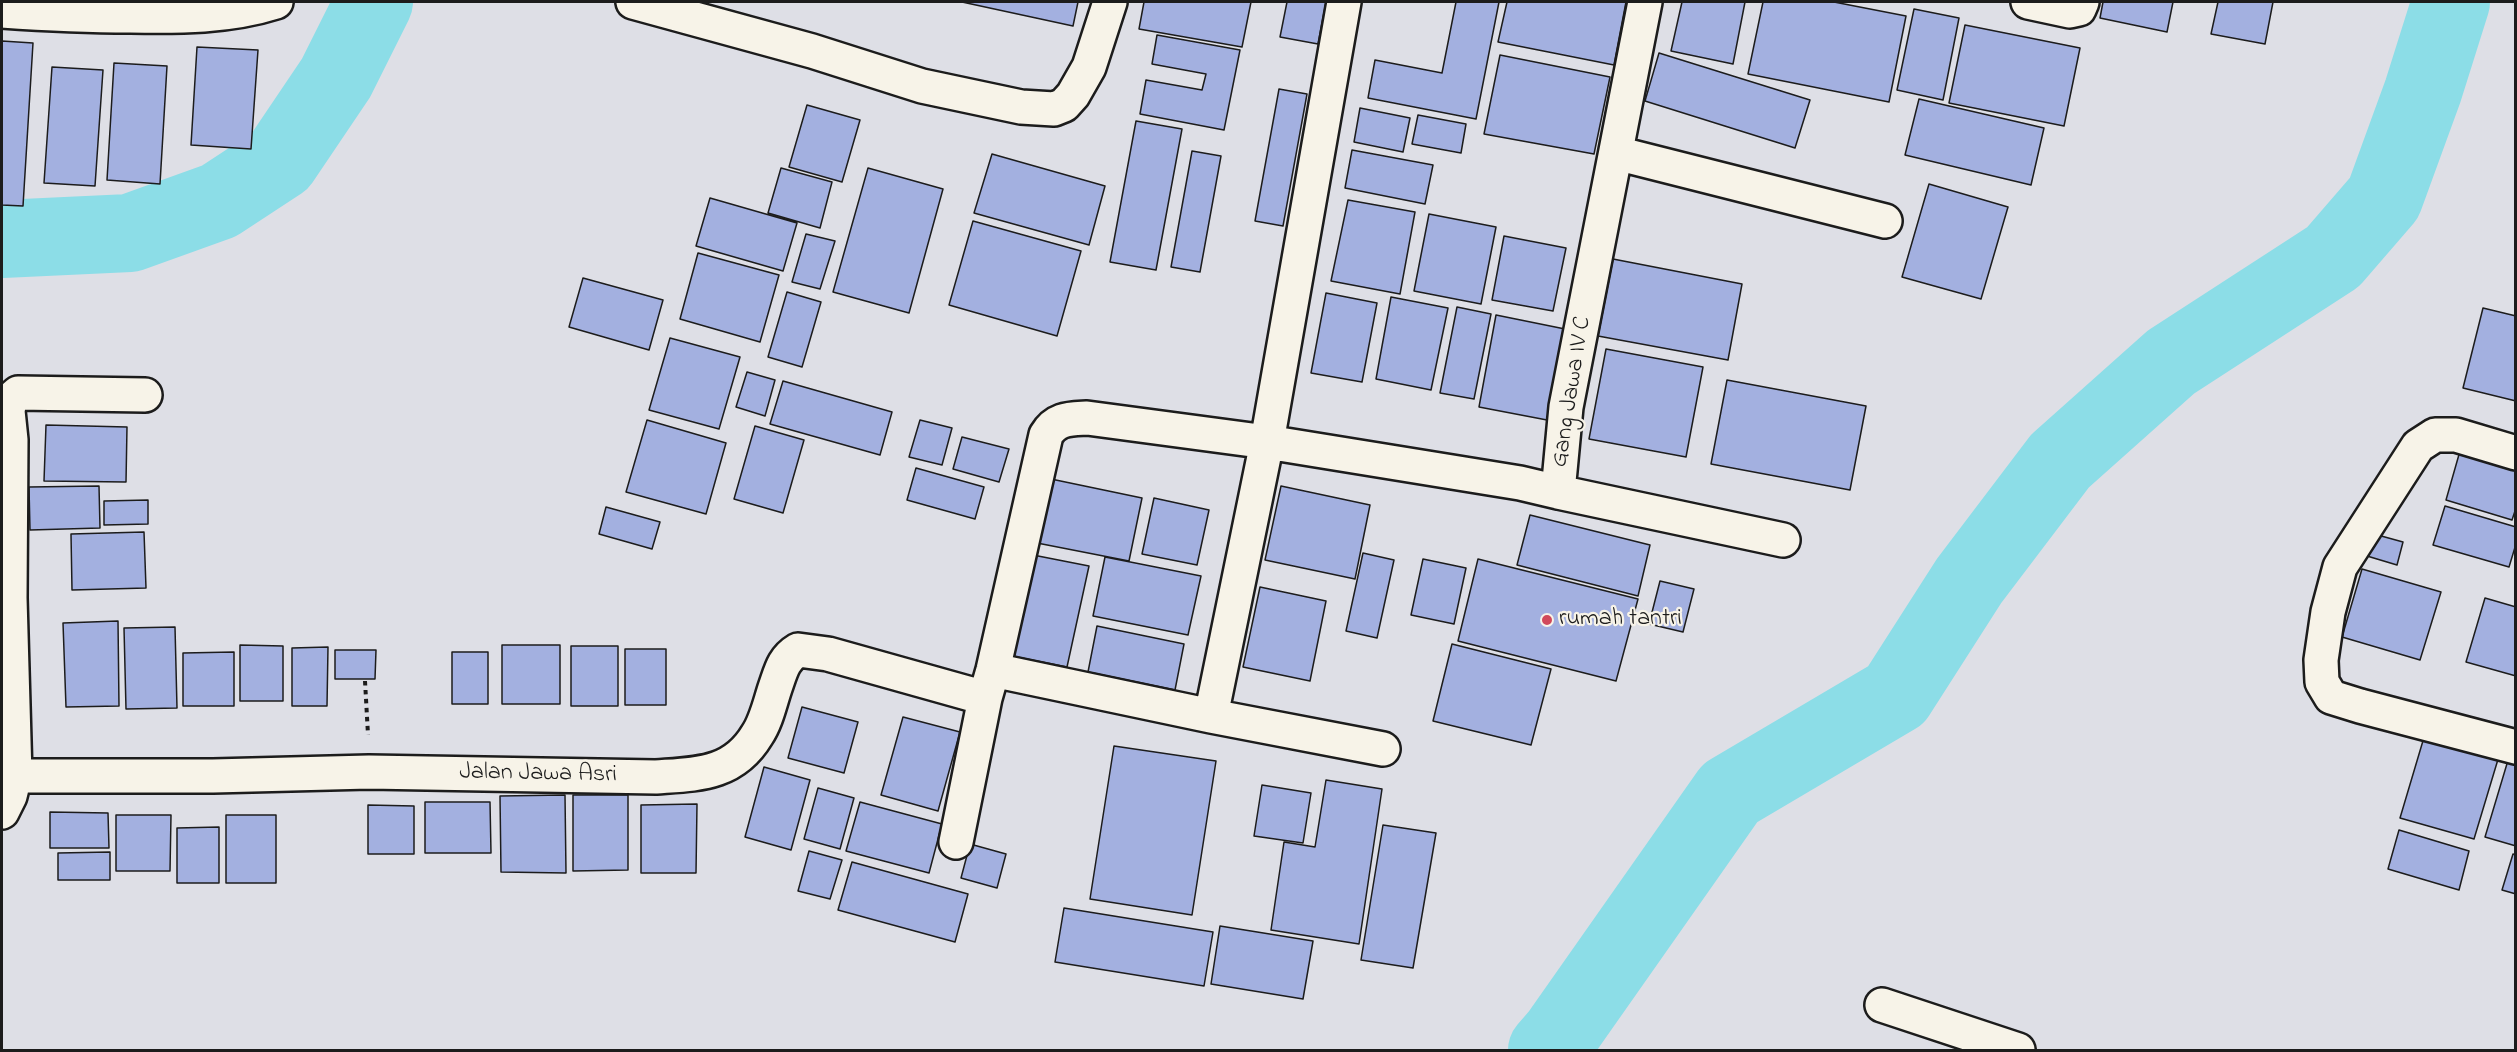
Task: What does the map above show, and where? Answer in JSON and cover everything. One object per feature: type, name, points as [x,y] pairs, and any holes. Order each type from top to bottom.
[{"type":"street","points":[[2,11],[60,16],[177,17],[218,14],[276,2]]},
{"type":"street","points":[[633,2],[812,51],[922,86],[1020,107],[1054,109],[1064,105],[1073,95],[1089,68],[1110,2]]},
{"type":"street","points":[[1211,716],[1267,442],[1344,2]]},
{"type":"street","name":"Gang Jawa IV C","points":[[989,684],[1046,435],[1051,427],[1061,420],[1088,418],[1267,442],[1520,483],[1558,492],[1566,407],[1645,2]]},
{"type":"street","points":[[2028,2],[2070,11],[2079,9],[2082,2]]},
{"type":"street","points":[[1616,153],[1885,220]]},
{"type":"street","points":[[2,812],[15,776],[6,440],[10,400],[18,393],[145,395]]},
{"type":"street","points":[[2516,453],[2456,435],[2435,435],[2418,446],[2340,567],[2328,612],[2321,660],[2322,682],[2331,697],[2516,747]]},
{"type":"street","points":[[1558,492],[1783,540]]},
{"type":"street","name":"Jalan Jawa Asri","points":[[15,776],[213,776],[369,772],[656,777],[717,771],[733,761],[758,735],[781,666],[798,650],[989,684]]},
{"type":"street","points":[[956,842],[989,684],[1211,716],[1383,749]]},
{"type":"street","points":[[1882,1005],[2018,1050]]},
{"type":"path","points":[[366,681],[369,772]]},
{"type":"building","points":[[962,2],[1078,2],[1073,26]]},
{"type":"building","points":[[1144,2],[1251,2],[1242,47],[1139,29]]},
{"type":"building","points":[[1287,2],[1326,2],[1318,44],[1280,37]]},
{"type":"building","points":[[1456,2],[1499,2],[1476,119],[1368,98],[1375,60],[1442,73]]},
{"type":"building","points":[[1507,2],[1626,2],[1614,65],[1498,42]]},
{"type":"building","points":[[1682,2],[1745,2],[1733,64],[1671,51]]},
{"type":"building","points":[[1763,2],[1834,2],[1906,16],[1889,102],[1748,74]]},
{"type":"building","points":[[2103,2],[2173,2],[2167,32],[2100,18]]},
{"type":"building","points":[[2218,2],[2273,2],[2265,44],[2211,34]]},
{"type":"building","points":[[1914,9],[1959,18],[1943,100],[1897,90]]},
{"type":"building","points":[[1965,25],[2080,48],[2064,126],[1949,103]]},
{"type":"building","points":[[1157,35],[1240,50],[1224,130],[1140,114],[1146,80],[1202,90],[1206,74],[1152,64]]},
{"type":"building","points":[[2,41],[33,43],[23,206],[2,205]]},
{"type":"building","points":[[197,47],[258,50],[251,149],[191,145]]},
{"type":"building","points":[[1659,53],[1810,100],[1795,148],[1645,101]]},
{"type":"building","points":[[1500,55],[1610,77],[1594,154],[1484,134]]},
{"type":"building","points":[[114,63],[167,66],[160,184],[107,180]]},
{"type":"building","points":[[52,67],[103,70],[95,186],[44,183]]},
{"type":"building","points":[[1279,89],[1307,94],[1283,226],[1255,221]]},
{"type":"building","points":[[1919,99],[2044,128],[2031,185],[1905,155]]},
{"type":"building","points":[[807,105],[860,120],[842,182],[789,167]]},
{"type":"building","points":[[1360,108],[1410,118],[1403,152],[1354,142]]},
{"type":"building","points":[[1418,115],[1466,124],[1461,153],[1412,144]]},
{"type":"building","points":[[1136,121],[1182,129],[1156,270],[1110,262]]},
{"type":"building","points":[[1352,150],[1433,165],[1425,204],[1345,188]]},
{"type":"building","points":[[1192,151],[1221,156],[1200,272],[1171,267]]},
{"type":"building","points":[[992,154],[1105,186],[1089,245],[974,213]]},
{"type":"building","points":[[781,168],[832,182],[820,228],[768,213]]},
{"type":"building","points":[[868,168],[943,189],[909,313],[833,292]]},
{"type":"building","points":[[1929,184],[2008,207],[1981,299],[1902,277]]},
{"type":"building","points":[[710,198],[797,223],[783,271],[696,246]]},
{"type":"building","points":[[1348,200],[1415,212],[1400,294],[1331,281]]},
{"type":"building","points":[[1429,214],[1496,227],[1481,304],[1414,291]]},
{"type":"building","points":[[973,221],[1081,251],[1057,336],[949,305]]},
{"type":"building","points":[[806,234],[835,241],[820,289],[792,282]]},
{"type":"building","points":[[1504,236],[1566,248],[1553,311],[1492,300]]},
{"type":"building","points":[[698,253],[779,275],[760,342],[680,319]]},
{"type":"building","points":[[1613,259],[1742,284],[1728,360],[1598,336]]},
{"type":"building","points":[[583,278],[663,300],[649,350],[569,327]]},
{"type":"building","points":[[787,292],[821,302],[802,367],[768,357]]},
{"type":"building","points":[[1326,293],[1377,303],[1362,382],[1311,373]]},
{"type":"building","points":[[1391,297],[1448,308],[1431,390],[1376,379]]},
{"type":"building","points":[[1457,307],[1491,314],[1474,399],[1440,393]]},
{"type":"building","points":[[2483,308],[2516,316],[2516,401],[2463,388]]},
{"type":"building","points":[[1496,315],[1565,329],[1547,420],[1479,407]]},
{"type":"building","points":[[670,338],[740,357],[719,429],[649,410]]},
{"type":"building","points":[[1606,349],[1703,367],[1686,457],[1589,439]]},
{"type":"building","points":[[747,372],[775,380],[765,416],[736,407]]},
{"type":"building","points":[[1727,380],[1866,406],[1850,490],[1711,464]]},
{"type":"building","points":[[783,381],[892,412],[880,455],[770,424]]},
{"type":"building","points":[[647,420],[726,443],[706,514],[626,492]]},
{"type":"building","points":[[920,420],[952,428],[942,465],[909,457]]},
{"type":"building","points":[[46,425],[127,427],[126,482],[44,481]]},
{"type":"building","points":[[755,426],[804,440],[783,513],[734,499]]},
{"type":"building","points":[[962,437],[1009,449],[999,482],[953,469]]},
{"type":"building","points":[[2460,451],[2516,468],[2516,508],[2512,520],[2446,500]]},
{"type":"building","points":[[916,468],[984,487],[975,519],[907,500]]},
{"type":"building","points":[[1051,479],[1142,498],[1129,561],[1037,543]]},
{"type":"building","points":[[99,486],[100,528],[30,530],[29,487]]},
{"type":"building","points":[[1281,486],[1370,505],[1355,579],[1265,560]]},
{"type":"building","points":[[1154,498],[1209,510],[1197,565],[1142,554]]},
{"type":"building","points":[[148,500],[148,524],[104,525],[104,501]]},
{"type":"building","points":[[2445,506],[2516,527],[2516,544],[2509,567],[2433,545]]},
{"type":"building","points":[[606,507],[660,522],[652,549],[599,534]]},
{"type":"building","points":[[1530,515],[1650,545],[1638,596],[1517,565]]},
{"type":"building","points":[[144,532],[146,588],[72,590],[71,534]]},
{"type":"building","points":[[2374,534],[2403,542],[2397,565],[2367,556]]},
{"type":"building","points":[[1363,553],[1394,560],[1377,638],[1346,631]]},
{"type":"building","points":[[1033,555],[1089,566],[1067,667],[1012,656]]},
{"type":"building","points":[[1105,557],[1201,576],[1188,635],[1093,616]]},
{"type":"building","points":[[1423,559],[1466,568],[1454,624],[1411,615]]},
{"type":"building","name":"rumah tantri","points":[[1478,559],[1638,599],[1616,681],[1458,641]]},
{"type":"building","points":[[2362,569],[2441,592],[2420,660],[2342,637]]},
{"type":"building","points":[[1660,581],[1694,589],[1683,632],[1649,624]]},
{"type":"building","points":[[1260,587],[1326,601],[1310,681],[1243,667]]},
{"type":"building","points":[[2485,598],[2516,607],[2516,676],[2466,662]]},
{"type":"building","points":[[118,621],[119,706],[66,707],[63,623]]},
{"type":"building","points":[[1097,626],[1184,644],[1175,690],[1088,672]]},
{"type":"building","points":[[175,627],[177,708],[126,709],[124,628]]},
{"type":"building","points":[[1452,644],[1551,669],[1531,745],[1433,721]]},
{"type":"building","points":[[240,645],[283,646],[283,701],[240,701]]},
{"type":"building","points":[[502,645],[560,645],[560,704],[502,704]]},
{"type":"building","points":[[571,646],[618,646],[618,706],[571,706]]},
{"type":"building","points":[[328,647],[327,706],[292,706],[292,648]]},
{"type":"building","points":[[625,649],[666,649],[666,705],[625,705]]},
{"type":"building","points":[[335,650],[376,650],[375,679],[335,679]]},
{"type":"building","points":[[234,652],[234,706],[183,706],[183,653]]},
{"type":"building","points":[[452,652],[488,652],[488,704],[452,704]]},
{"type":"building","points":[[802,707],[858,722],[844,773],[788,758]]},
{"type":"building","points":[[903,717],[960,732],[938,811],[881,795]]},
{"type":"building","points":[[2425,734],[2499,756],[2474,839],[2400,818]]},
{"type":"building","points":[[1114,746],[1216,761],[1192,915],[1090,899]]},
{"type":"building","points":[[2509,757],[2516,759],[2516,846],[2485,837]]},
{"type":"building","points":[[764,767],[810,780],[791,850],[745,837]]},
{"type":"building","points":[[1326,780],[1382,789],[1359,944],[1271,930],[1284,842],[1315,847]]},
{"type":"building","points":[[1262,785],[1311,793],[1303,843],[1254,836]]},
{"type":"building","points":[[818,788],[854,798],[840,849],[804,839]]},
{"type":"building","points":[[565,795],[566,873],[501,872],[500,796]]},
{"type":"building","points":[[573,795],[628,795],[628,870],[573,871]]},
{"type":"building","points":[[425,802],[490,802],[491,853],[425,853]]},
{"type":"building","points":[[860,802],[942,824],[929,873],[846,851]]},
{"type":"building","points":[[697,804],[696,873],[641,873],[641,805]]},
{"type":"building","points":[[368,805],[414,806],[414,854],[368,854]]},
{"type":"building","points":[[50,812],[108,813],[109,848],[50,848]]},
{"type":"building","points":[[116,815],[171,815],[170,871],[116,871]]},
{"type":"building","points":[[226,815],[276,815],[276,883],[226,883]]},
{"type":"building","points":[[1383,825],[1436,833],[1413,968],[1361,960]]},
{"type":"building","points":[[219,827],[219,883],[177,883],[177,828]]},
{"type":"building","points":[[2399,830],[2469,851],[2459,890],[2388,869]]},
{"type":"building","points":[[970,844],[1006,854],[997,888],[961,878]]},
{"type":"building","points":[[809,851],[842,860],[830,899],[798,891]]},
{"type":"building","points":[[110,852],[110,880],[58,880],[58,853]]},
{"type":"building","points":[[2513,854],[2516,855],[2516,894],[2502,890]]},
{"type":"building","points":[[852,862],[968,894],[955,942],[838,910]]},
{"type":"building","points":[[1064,908],[1213,932],[1204,986],[1055,962]]},
{"type":"building","points":[[1220,926],[1313,941],[1303,999],[1211,984]]},
{"type":"waterway","points":[[2,239],[130,233],[219,201],[280,161],[336,78],[374,2]]},
{"type":"waterway","points":[[1547,1050],[1560,1035],[1730,793],[1896,695],[1969,581],[2060,461],[2171,362],[2333,257],[2384,198],[2423,91],[2451,2]]},
{"type":"place","name":"rumah tantri","points":[[1547,620]]}]
